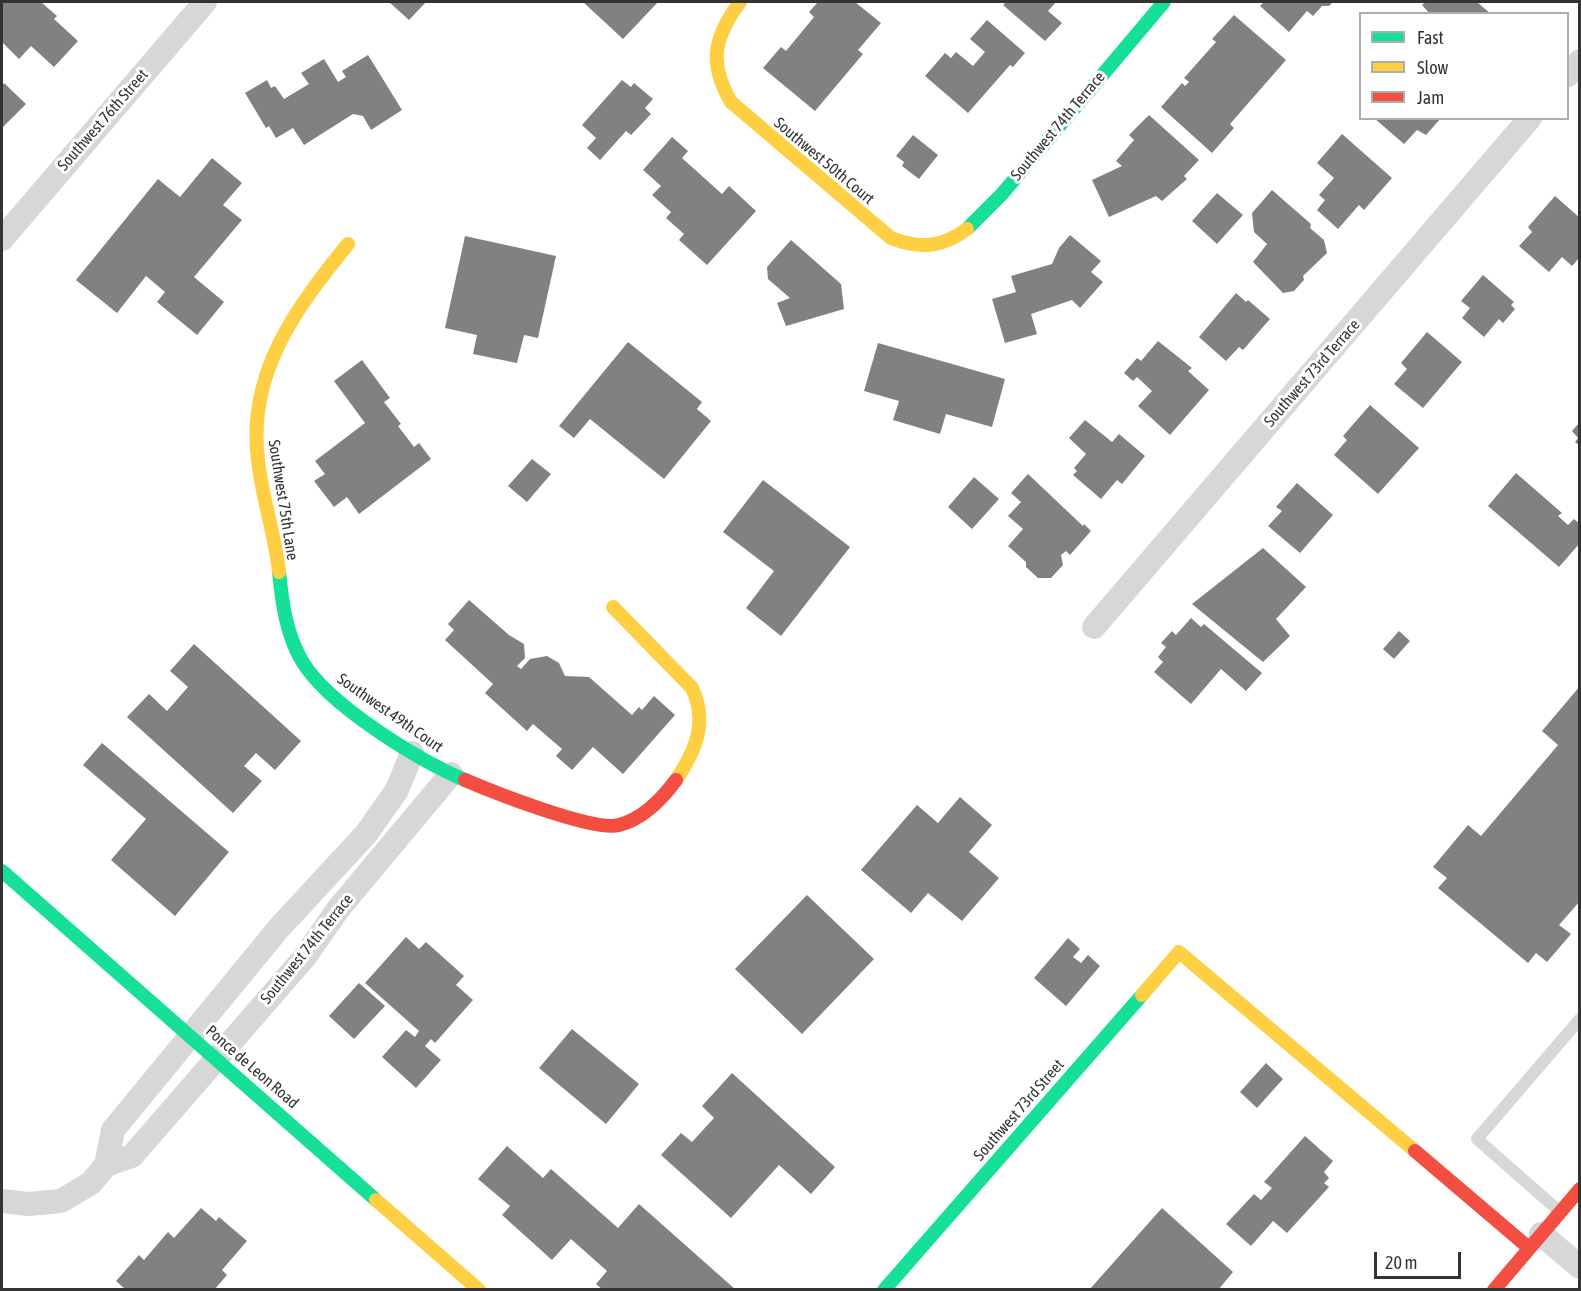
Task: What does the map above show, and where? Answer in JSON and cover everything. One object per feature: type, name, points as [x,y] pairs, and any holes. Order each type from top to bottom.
[{"type":"street","name":"Southwest 76th Street","points":[[2,239],[205,2]]},
{"type":"street","name":"Southwest 50th Court","points":[[740,2],[719,38],[715,60],[717,76],[723,90],[741,113],[891,238],[917,246],[945,243]]},
{"type":"street","name":"Southwest 74th Terrace","points":[[945,243],[960,235],[999,196],[1164,2]]},
{"type":"street","points":[[1569,74],[1580,61]]},
{"type":"street","name":"Southwest 73rd Terrace","points":[[1094,627],[1528,120]]},
{"type":"street","name":"Southwest 75th Lane","points":[[277,571],[273,530],[257,451],[256,430],[265,377],[272,352],[287,321],[348,244]]},
{"type":"street","name":"Southwest 49th Court","points":[[277,571],[288,630],[306,667],[335,698],[412,753],[451,774],[584,821],[615,826],[622,825],[641,814],[678,776],[697,740],[701,722],[699,704],[692,688],[677,670],[613,607]]},
{"type":"street","name":"Southwest 74th Terrace","points":[[2,1201],[29,1204],[61,1201],[91,1183],[106,1165],[113,1130],[251,961],[353,850],[383,813],[412,753]]},
{"type":"street","name":"Southwest 74th Terrace","points":[[106,1165],[132,1156],[280,985],[451,774]]},
{"type":"street","points":[[353,850],[374,867]]},
{"type":"street","name":"Ponce de Leon Road","points":[[2,871],[479,1290]]},
{"type":"street","points":[[294,912],[320,934]]},
{"type":"street","name":"Southwest 73rd Street","points":[[884,1290],[1179,952],[1535,1241]]},
{"type":"street","points":[[251,961],[280,985]]},
{"type":"street","points":[[1494,1290],[1580,1189]]},
{"type":"street","points":[[1535,1241],[1580,1268]]},
{"type":"lane","points":[[1560,1212],[1477,1139],[1580,1019]]},
{"type":"building","points":[[2,2],[41,2],[57,16],[54,19],[78,41],[54,67],[31,46],[19,59],[2,42]]},
{"type":"building","points":[[389,2],[426,2],[409,20]]},
{"type":"building","points":[[583,2],[658,2],[623,39]]},
{"type":"building","points":[[818,2],[855,2],[881,23],[858,50],[863,54],[815,111],[763,68],[781,47],[786,51],[814,17],[809,12]]},
{"type":"building","points":[[1006,2],[1056,2],[1048,11],[1062,23],[1045,41],[1003,5]]},
{"type":"building","points":[[1264,2],[1333,2],[1329,6],[1322,6],[1313,16],[1307,11],[1289,32],[1260,6]]},
{"type":"building","points":[[1425,2],[1477,2],[1489,12],[1428,12],[1422,5]]},
{"type":"building","points":[[1234,15],[1286,60],[1230,124],[1234,128],[1212,153],[1161,107],[1182,83],[1185,86],[1189,82],[1184,78],[1216,42],[1212,39]]},
{"type":"building","points":[[987,20],[1025,53],[1013,67],[1010,65],[968,113],[925,76],[945,53],[951,58],[956,52],[973,66],[985,52],[970,39]]},
{"type":"building","points":[[368,55],[402,110],[371,130],[363,116],[353,114],[304,145],[293,128],[276,138],[269,126],[266,128],[245,93],[267,80],[271,88],[275,86],[284,99],[309,84],[301,73],[324,59],[338,82],[346,77],[342,71]]},
{"type":"building","points":[[622,80],[631,87],[634,83],[653,99],[645,108],[651,114],[631,135],[626,131],[600,160],[587,148],[596,138],[582,125]]},
{"type":"building","points":[[4,83],[26,104],[3,127],[2,86]]},
{"type":"building","points":[[1149,115],[1199,160],[1184,176],[1187,179],[1162,201],[1156,196],[1109,217],[1092,180],[1122,166],[1116,161],[1134,140],[1129,135]]},
{"type":"building","points":[[1376,120],[1439,120],[1426,135],[1417,130],[1404,144]]},
{"type":"building","points":[[1342,134],[1392,178],[1364,210],[1359,205],[1338,229],[1317,210],[1325,200],[1319,195],[1334,178],[1317,163]]},
{"type":"building","points":[[913,135],[938,155],[919,179],[902,166],[904,162],[896,156]]},
{"type":"building","points":[[672,137],[688,151],[682,158],[722,194],[729,186],[756,211],[707,265],[679,240],[684,234],[666,218],[671,212],[652,195],[661,186],[643,170]]},
{"type":"building","points":[[212,158],[242,183],[223,205],[242,220],[194,277],[224,302],[197,335],[157,302],[165,292],[146,276],[117,313],[76,280],[158,179],[180,197]]},
{"type":"building","points":[[1272,190],[1311,224],[1310,228],[1324,240],[1327,253],[1303,276],[1304,280],[1294,291],[1283,293],[1253,262],[1267,244],[1254,232],[1252,213]]},
{"type":"building","points":[[1217,193],[1243,215],[1217,244],[1192,221]]},
{"type":"building","points":[[1555,196],[1580,218],[1580,257],[1572,266],[1562,257],[1549,272],[1519,246],[1532,232],[1528,227]]},
{"type":"building","points":[[1070,235],[1101,261],[1091,272],[1103,282],[1080,308],[1072,300],[1031,314],[1037,334],[1005,343],[992,299],[1016,292],[1011,276],[1052,264],[1059,248]]},
{"type":"building","points":[[465,236],[556,256],[538,338],[524,335],[517,363],[473,354],[477,335],[445,328]]},
{"type":"building","points":[[791,240],[841,284],[844,309],[786,326],[777,303],[790,298],[768,279],[767,267]]},
{"type":"building","points":[[1483,275],[1514,302],[1511,305],[1515,309],[1503,323],[1499,319],[1484,337],[1462,318],[1470,308],[1461,301]]},
{"type":"building","points":[[1236,293],[1270,319],[1243,350],[1239,347],[1226,361],[1199,337]]},
{"type":"building","points":[[1427,332],[1462,362],[1423,408],[1394,384],[1407,369],[1401,363]]},
{"type":"building","points":[[1158,341],[1192,368],[1188,371],[1209,390],[1170,435],[1138,406],[1152,391],[1137,377],[1133,381],[1124,373],[1137,358],[1141,361]]},
{"type":"building","points":[[628,342],[702,402],[697,409],[711,421],[664,479],[590,419],[574,438],[559,426]]},
{"type":"building","points":[[878,343],[1005,379],[992,427],[946,414],[940,434],[893,420],[899,401],[864,391]]},
{"type":"building","points":[[362,360],[390,398],[384,402],[401,424],[398,426],[414,447],[419,443],[431,459],[359,514],[347,497],[334,507],[314,481],[325,474],[315,461],[365,423],[334,381]]},
{"type":"building","points":[[1370,405],[1419,448],[1378,494],[1334,455],[1347,440],[1343,436]]},
{"type":"building","points":[[1085,420],[1112,442],[1119,434],[1145,456],[1122,484],[1117,480],[1101,499],[1073,475],[1077,471],[1074,468],[1086,454],[1069,438]]},
{"type":"building","points":[[1580,422],[1580,446],[1575,442],[1578,438],[1572,431]]},
{"type":"building","points":[[532,459],[551,474],[527,502],[508,486]]},
{"type":"building","points":[[1516,473],[1562,513],[1558,516],[1568,525],[1574,519],[1580,524],[1580,543],[1559,567],[1488,506]]},
{"type":"building","points":[[1028,474],[1091,531],[1070,555],[1066,551],[1061,555],[1063,565],[1051,578],[1038,578],[1026,567],[1026,562],[1008,546],[1023,529],[1008,516],[1021,502],[1011,493]]},
{"type":"building","points":[[974,477],[999,499],[972,529],[948,507]]},
{"type":"building","points":[[763,480],[850,547],[781,636],[746,608],[774,571],[723,532]]},
{"type":"building","points":[[1297,483],[1333,515],[1300,553],[1268,526],[1282,511],[1276,507]]},
{"type":"building","points":[[1263,548],[1306,587],[1276,619],[1290,636],[1263,662],[1192,604]]},
{"type":"building","points":[[469,600],[509,635],[524,644],[525,658],[517,666],[521,669],[530,659],[547,656],[559,663],[565,676],[589,677],[632,715],[639,707],[642,710],[654,696],[675,715],[623,774],[593,747],[572,770],[556,756],[562,749],[533,724],[527,731],[485,693],[493,684],[445,640],[454,630],[448,624]]},
{"type":"building","points":[[1191,618],[1201,627],[1204,624],[1262,673],[1246,691],[1221,669],[1191,704],[1154,672],[1163,662],[1158,657],[1166,647],[1161,643],[1172,631],[1176,635]]},
{"type":"building","points":[[1399,631],[1410,641],[1394,659],[1383,649]]},
{"type":"building","points":[[194,644],[301,741],[275,770],[256,753],[244,766],[262,781],[233,813],[127,717],[149,694],[167,711],[188,687],[170,671]]},
{"type":"building","points":[[1580,686],[1580,901],[1559,925],[1571,934],[1547,962],[1536,953],[1528,963],[1438,888],[1447,878],[1433,867],[1468,825],[1481,836],[1558,745],[1542,731]]},
{"type":"building","points":[[102,743],[229,852],[175,916],[111,860],[146,819],[83,765]]},
{"type":"building","points":[[960,797],[992,825],[969,852],[999,878],[962,921],[928,893],[911,913],[861,870],[917,805],[938,823]]},
{"type":"building","points":[[807,895],[874,959],[802,1034],[735,969]]},
{"type":"building","points":[[406,937],[419,949],[426,942],[464,976],[456,985],[473,1000],[435,1043],[431,1039],[425,1046],[441,1060],[416,1088],[382,1057],[406,1030],[415,1037],[419,1031],[365,983]]},
{"type":"building","points":[[1068,938],[1080,949],[1073,957],[1081,963],[1088,955],[1100,966],[1066,1006],[1034,978]]},
{"type":"building","points":[[359,983],[385,1006],[354,1039],[329,1016]]},
{"type":"building","points":[[572,1029],[639,1084],[606,1124],[539,1068]]},
{"type":"building","points":[[1266,1063],[1283,1079],[1257,1108],[1240,1092]]},
{"type":"building","points":[[732,1073],[835,1167],[811,1194],[779,1165],[731,1218],[661,1155],[681,1133],[692,1142],[714,1118],[702,1106]]},
{"type":"building","points":[[1305,1136],[1333,1161],[1324,1172],[1329,1178],[1324,1183],[1329,1187],[1287,1233],[1273,1221],[1251,1246],[1226,1224],[1254,1194],[1261,1200],[1272,1188],[1264,1182]]},
{"type":"building","points":[[507,1146],[543,1178],[551,1169],[618,1228],[639,1204],[736,1290],[603,1290],[596,1284],[607,1271],[571,1239],[552,1260],[502,1215],[510,1206],[478,1179]]},
{"type":"building","points":[[201,1208],[216,1221],[219,1217],[247,1241],[222,1270],[227,1275],[214,1290],[126,1290],[116,1281],[139,1255],[144,1260],[168,1232],[174,1238]]},
{"type":"building","points":[[1162,1208],[1233,1272],[1218,1290],[1089,1290]]},
{"type":"traffic: fast","points":[[967,229],[1002,194],[1164,2]]},
{"type":"traffic: fast","points":[[279,572],[288,629],[302,661],[315,678],[353,713],[376,730],[423,759],[465,780]]},
{"type":"traffic: fast","points":[[2,871],[376,1200]]},
{"type":"traffic: fast","points":[[884,1290],[1142,995]]},
{"type":"traffic: slow","points":[[740,2],[724,27],[717,50],[719,75],[731,102],[891,238],[911,244],[930,245],[949,240],[967,229]]},
{"type":"traffic: slow","points":[[279,572],[258,460],[257,428],[260,399],[279,343],[310,293],[348,244]]},
{"type":"traffic: slow","points":[[613,607],[692,688],[697,700],[699,712],[697,736],[689,758],[676,780]]},
{"type":"traffic: slow","points":[[1142,995],[1179,952],[1415,1151]]},
{"type":"traffic: slow","points":[[376,1200],[479,1290]]},
{"type":"traffic: jam","points":[[465,780],[543,810],[606,826],[628,822],[644,813],[665,794],[676,780]]},
{"type":"traffic: jam","points":[[1415,1151],[1529,1248]]},
{"type":"traffic: jam","points":[[1494,1290],[1580,1189]]}]
